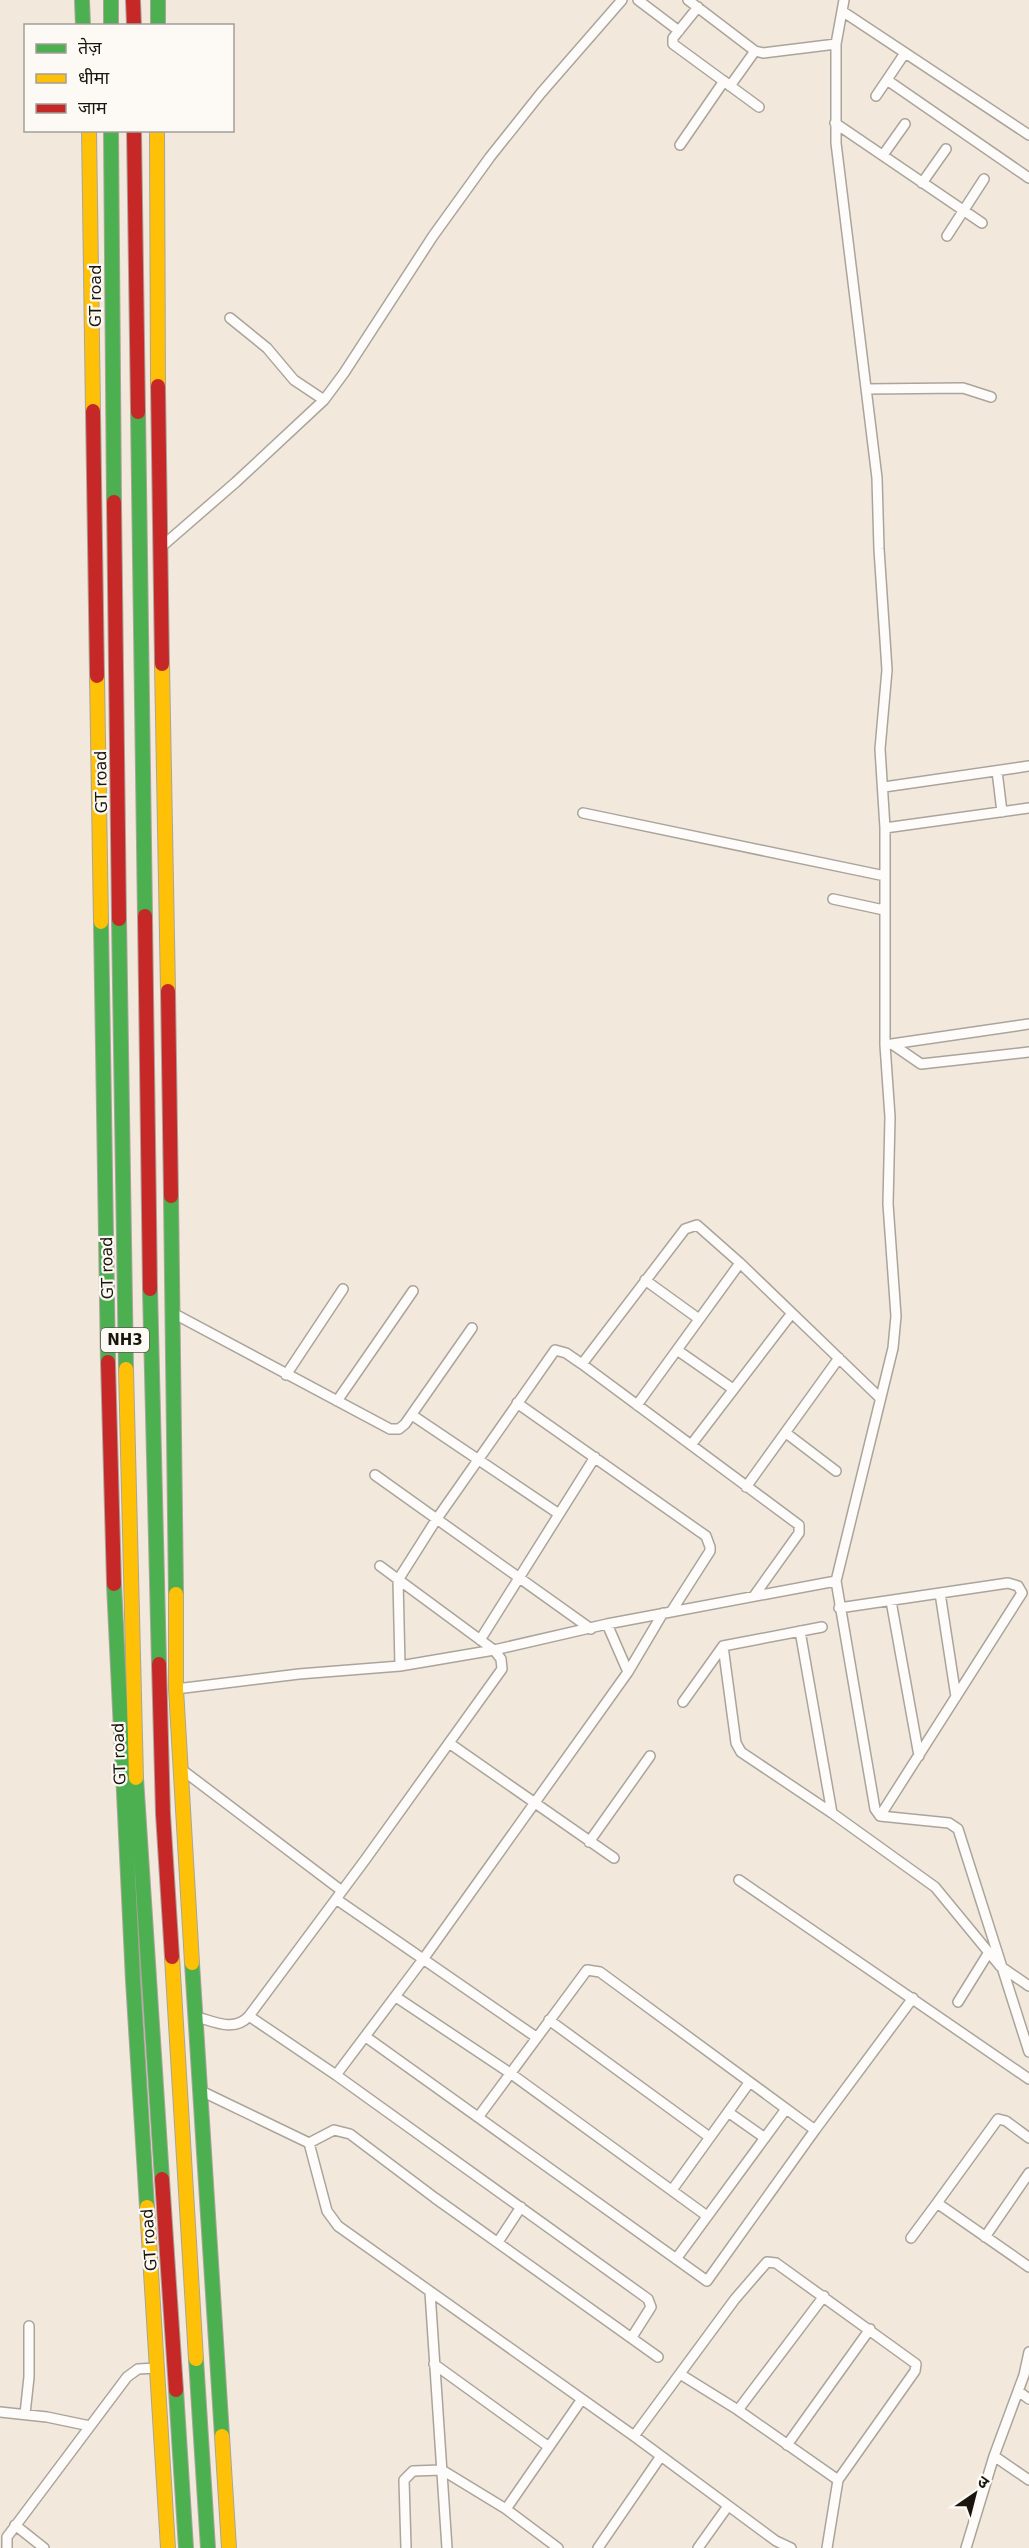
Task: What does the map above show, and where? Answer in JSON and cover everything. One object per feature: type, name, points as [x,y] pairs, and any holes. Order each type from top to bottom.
[{"type":"main road","points":[[82,0],[83,24]]},
{"type":"main road","points":[[111,0],[111,24]]},
{"type":"main road","points":[[133,0],[134,24]]},
{"type":"main road","points":[[158,0],[158,24]]},
{"type":"main road","points":[[89,132],[110,1500],[133,1991],[168,2548]]},
{"type":"main road","name":"GT road","points":[[111,132],[124,1332],[137,1810],[186,2548]]},
{"type":"main road","name":"NH3","points":[[134,132],[151,1348],[163,1814],[208,2548]]},
{"type":"main road","points":[[157,132],[160,548],[171,1312],[175,1422],[176,1689],[194,2016],[230,2548]]},
{"type":"street","points":[[160,548],[236,482],[324,400],[344,374],[434,236],[490,157],[541,93],[622,0]]},
{"type":"street","points":[[638,0],[679,31]]},
{"type":"street","points":[[688,0],[755,51],[763,53],[836,44]]},
{"type":"street","points":[[844,0],[836,44],[835,123],[878,478],[879,549],[887,670],[880,749],[885,828],[884,910],[890,1117],[888,1204],[896,1316],[893,1348],[879,1397],[836,1581],[874,1809],[880,1816],[949,1824],[958,1829],[1029,2052]]},
{"type":"street","points":[[698,7],[672,40],[673,44],[759,107]]},
{"type":"street","points":[[842,11],[1029,135]]},
{"type":"street","points":[[680,145],[727,83],[755,51]]},
{"type":"street","points":[[876,96],[905,53]]},
{"type":"street","points":[[887,80],[1026,176],[1029,165]]},
{"type":"street","points":[[835,123],[982,224]]},
{"type":"street","points":[[883,155],[905,124]]},
{"type":"street","points":[[922,183],[946,149]]},
{"type":"street","points":[[947,236],[984,179]]},
{"type":"street","points":[[230,318],[267,348],[294,380],[324,400]]},
{"type":"street","points":[[866,389],[963,388],[991,397]]},
{"type":"street","points":[[884,787],[1029,766]]},
{"type":"street","points":[[997,771],[1002,812]]},
{"type":"street","points":[[885,828],[1029,808]]},
{"type":"street","points":[[583,813],[885,876]]},
{"type":"street","points":[[833,899],[884,910]]},
{"type":"street","points":[[888,1045],[928,1037],[1029,1024]]},
{"type":"street","points":[[888,1045],[921,1064],[1029,1052]]},
{"type":"street","points":[[582,1364],[685,1229],[691,1225],[697,1225],[703,1228],[879,1397]]},
{"type":"street","points":[[637,1405],[740,1263]]},
{"type":"street","points":[[645,1280],[699,1319]]},
{"type":"street","points":[[286,1376],[343,1289]]},
{"type":"street","points":[[337,1401],[413,1291]]},
{"type":"street","points":[[171,1312],[390,1430],[399,1429],[412,1415],[472,1328]]},
{"type":"street","points":[[691,1445],[792,1313]]},
{"type":"street","points":[[399,1665],[398,1580],[436,1520],[555,1350],[566,1353],[582,1364],[796,1522],[800,1528],[754,1596]]},
{"type":"street","points":[[677,1350],[733,1389]]},
{"type":"street","points":[[746,1487],[840,1358]]},
{"type":"street","points":[[336,2075],[396,1997],[534,1804],[710,1551],[709,1541],[702,1533],[518,1403]]},
{"type":"street","points":[[412,1415],[559,1514]]},
{"type":"street","points":[[786,1433],[836,1471]]},
{"type":"street","points":[[480,1640],[595,1457]]},
{"type":"street","points":[[375,1475],[591,1629]]},
{"type":"street","points":[[194,2016],[233,2026],[249,2016],[502,1669],[501,1659],[494,1650],[380,1566]]},
{"type":"street","points":[[176,1689],[399,1665],[494,1650],[607,1624],[836,1581]]},
{"type":"street","points":[[839,1608],[1008,1583],[1018,1586],[1022,1593],[880,1816]]},
{"type":"street","points":[[940,1593],[956,1697]]},
{"type":"street","points":[[891,1601],[919,1756]]},
{"type":"street","points":[[607,1624],[628,1672]]},
{"type":"street","points":[[683,1702],[723,1646],[822,1627]]},
{"type":"street","points":[[800,1631],[832,1813]]},
{"type":"street","points":[[723,1646],[737,1748],[935,1887],[1000,1966],[1029,1986]]},
{"type":"street","points":[[449,1743],[614,1858]]},
{"type":"street","points":[[589,1842],[651,1756]]},
{"type":"street","points":[[181,1769],[339,1895],[537,2037]]},
{"type":"street","points":[[740,1880],[1029,2079]]},
{"type":"street","points":[[958,2002],[989,1952]]},
{"type":"street","points":[[479,2116],[583,1973],[593,1969],[815,2130]]},
{"type":"street","points":[[396,1997],[510,2073],[707,2216]]},
{"type":"street","points":[[366,2037],[707,2281],[913,1998]]},
{"type":"street","points":[[249,2016],[336,2075],[648,2299],[651,2307],[649,2313],[632,2337]]},
{"type":"street","points":[[549,2020],[708,2136]]},
{"type":"street","points":[[672,2190],[708,2136],[749,2083]]},
{"type":"street","points":[[199,2090],[309,2143],[327,2211],[331,2218],[776,2541],[791,2548]]},
{"type":"street","points":[[675,2259],[786,2109]]},
{"type":"street","points":[[728,2112],[765,2138]]},
{"type":"street","points":[[911,2238],[998,2119],[1006,2121],[1029,2138]]},
{"type":"street","points":[[309,2143],[334,2130],[350,2134],[658,2357]]},
{"type":"street","points":[[985,2237],[1029,2173]]},
{"type":"street","points":[[937,2203],[1029,2266]]},
{"type":"street","points":[[498,2242],[520,2207]]},
{"type":"street","points":[[634,2436],[735,2299],[767,2262],[776,2264],[914,2361],[916,2369],[838,2480],[827,2548]]},
{"type":"street","points":[[430,2292],[447,2548]]},
{"type":"street","points":[[738,2410],[824,2296]]},
{"type":"street","points":[[25,2414],[29,2377],[29,2326]]},
{"type":"street","points":[[787,2445],[870,2329]]},
{"type":"street","points":[[966,2548],[1029,2352]]},
{"type":"street","points":[[434,2364],[549,2447]]},
{"type":"street","points":[[7,2548],[7,2537],[15,2525],[127,2377],[138,2369],[157,2368]]},
{"type":"street","points":[[680,2374],[738,2410],[838,2480]]},
{"type":"street","points":[[1018,2391],[1029,2399]]},
{"type":"street","points":[[506,2509],[582,2399]]},
{"type":"street","points":[[0,2412],[25,2414],[90,2426]]},
{"type":"street","points":[[598,2548],[661,2456]]},
{"type":"street","points":[[994,2456],[1029,2480]]},
{"type":"street","points":[[406,2548],[404,2480],[413,2471],[442,2470],[506,2509],[558,2548]]},
{"type":"street","points":[[698,2548],[728,2506]]},
{"type":"street","points":[[15,2525],[44,2548]]},
{"type":"traffic: fast","points":[[82,0],[83,24]]},
{"type":"traffic: fast","points":[[111,0],[111,24]]},
{"type":"traffic: fast","points":[[158,0],[158,24]]},
{"type":"traffic: fast","points":[[111,132],[114,502]]},
{"type":"traffic: fast","points":[[138,412],[145,916]]},
{"type":"traffic: fast","points":[[119,919],[126,1369]]},
{"type":"traffic: fast","points":[[101,922],[108,1362]]},
{"type":"traffic: fast","points":[[171,1196],[176,1594]]},
{"type":"traffic: fast","points":[[150,1289],[159,1664]]},
{"type":"traffic: fast","points":[[114,1584],[133,1980],[147,2207]]},
{"type":"traffic: fast","points":[[136,1778],[162,2179]]},
{"type":"traffic: fast","points":[[192,1963],[222,2436]]},
{"type":"traffic: fast","points":[[196,2359],[208,2548]]},
{"type":"traffic: fast","points":[[176,2390],[186,2548]]},
{"type":"traffic: slow","points":[[89,132],[93,411]]},
{"type":"traffic: slow","points":[[157,132],[158,386]]},
{"type":"traffic: slow","points":[[162,664],[168,991]]},
{"type":"traffic: slow","points":[[97,676],[101,922]]},
{"type":"traffic: slow","points":[[126,1369],[136,1778]]},
{"type":"traffic: slow","points":[[176,1594],[176,1689],[192,1963]]},
{"type":"traffic: slow","points":[[172,1957],[196,2359]]},
{"type":"traffic: slow","points":[[147,2207],[168,2548]]},
{"type":"traffic: slow","points":[[222,2436],[229,2548]]},
{"type":"traffic: jam","points":[[133,0],[134,24]]},
{"type":"traffic: jam","points":[[134,132],[138,412]]},
{"type":"traffic: jam","points":[[158,386],[162,664]]},
{"type":"traffic: jam","points":[[93,411],[97,676]]},
{"type":"traffic: jam","points":[[114,502],[119,919]]},
{"type":"traffic: jam","points":[[145,916],[150,1289]]},
{"type":"traffic: jam","points":[[168,991],[171,1196]]},
{"type":"traffic: jam","points":[[108,1362],[114,1584]]},
{"type":"traffic: jam","points":[[159,1664],[163,1814],[172,1957]]},
{"type":"traffic: jam","points":[[162,2179],[176,2390]]}]
